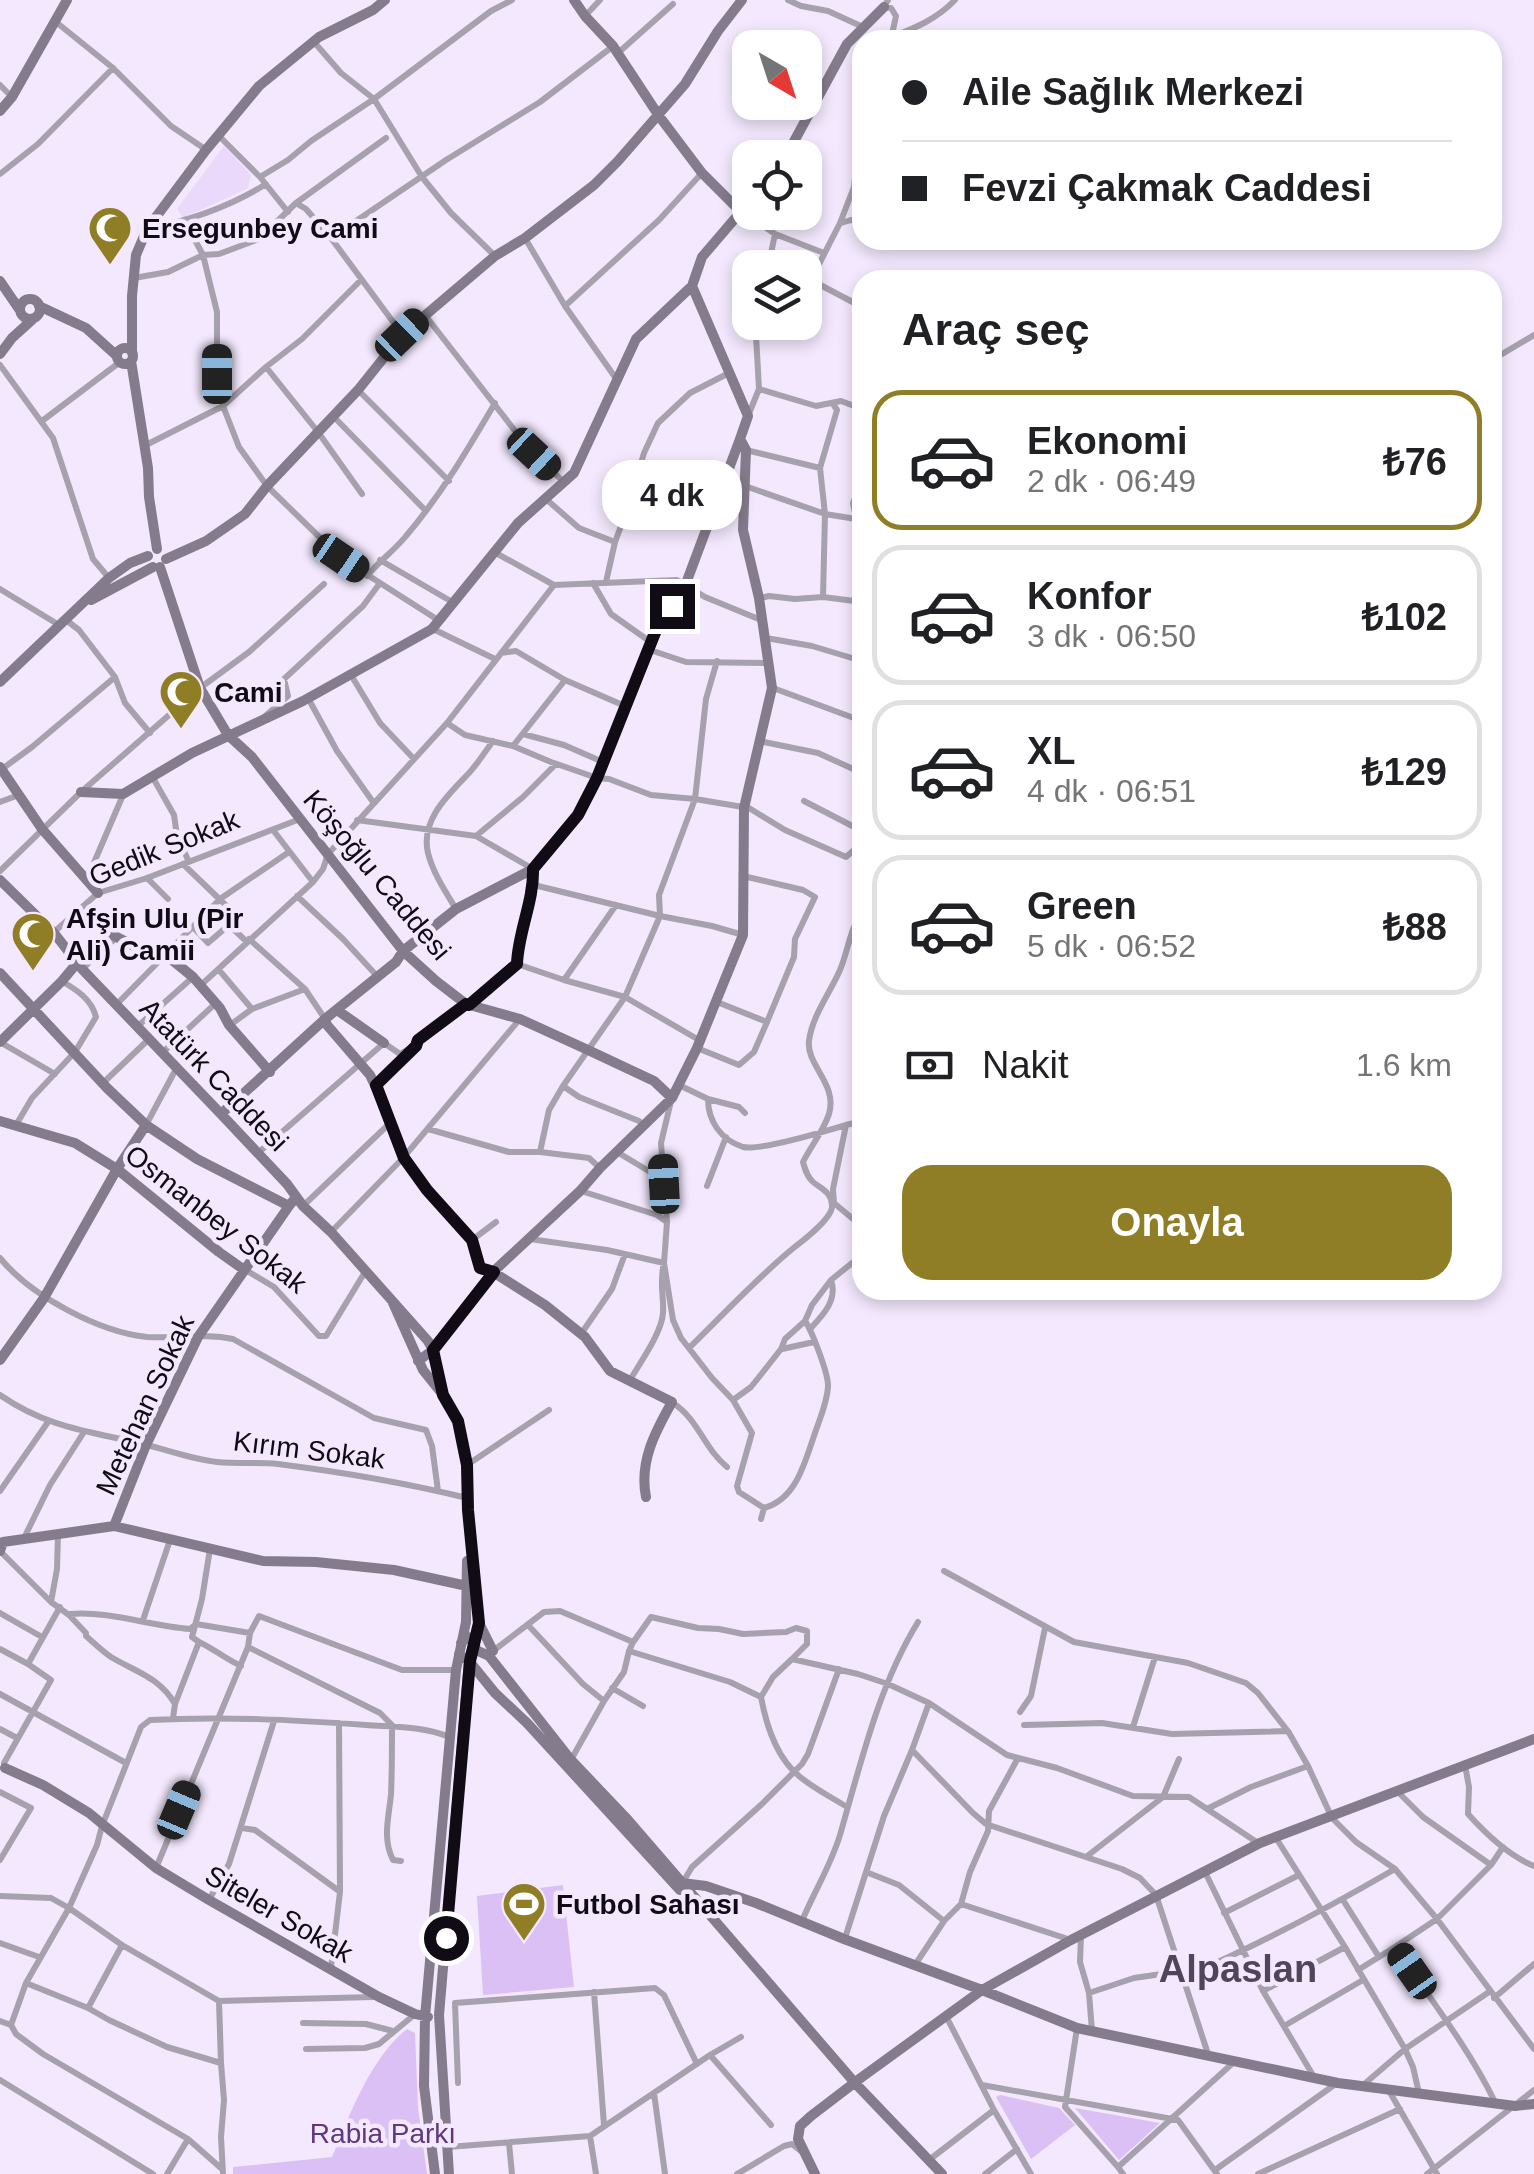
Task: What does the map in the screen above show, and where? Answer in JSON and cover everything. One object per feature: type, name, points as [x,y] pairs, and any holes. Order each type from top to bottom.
[{"type":"street","points":[[0,111],[12,98],[67,0]]},
{"type":"street","points":[[42,421],[124,356],[132,327],[136,255],[148,229],[206,150],[259,86],[314,42],[385,0]]},
{"type":"street","points":[[260,177],[374,99],[491,11],[512,0]]},
{"type":"street","points":[[574,0],[616,50],[702,173],[732,203]]},
{"type":"street","points":[[585,16],[600,0]]},
{"type":"street","points":[[0,682],[110,578],[134,561],[157,559],[194,547],[245,514],[424,314],[495,256],[594,186],[686,84],[742,0]]},
{"type":"street","points":[[788,0],[828,11],[863,27]]},
{"type":"street","points":[[911,30],[955,0]]},
{"type":"street","points":[[860,30],[886,3],[896,16],[894,30]]},
{"type":"street","points":[[331,238],[616,50],[673,4]]},
{"type":"street","points":[[56,22],[112,68],[171,126],[206,150]]},
{"type":"street","points":[[795,140],[852,39]]},
{"type":"street","points":[[314,42],[341,73],[374,99],[422,178],[495,256]]},
{"type":"street","points":[[0,174],[38,144],[112,68]]},
{"type":"street","points":[[0,86],[12,98]]},
{"type":"street","points":[[219,136],[288,212]]},
{"type":"street","points":[[134,278],[168,272],[203,255],[219,254],[259,239],[296,203],[386,138]]},
{"type":"street","points":[[565,306],[659,220],[702,173]]},
{"type":"street","points":[[148,229],[184,220],[266,184]]},
{"type":"street","points":[[822,257],[852,192]]},
{"type":"street","points":[[296,203],[331,238],[402,335]]},
{"type":"street","points":[[184,220],[203,255],[217,312],[217,374],[223,406],[239,447],[267,486],[341,558],[435,624],[497,656],[516,651],[565,680],[626,706]]},
{"type":"street","points":[[840,223],[852,220]]},
{"type":"street","points":[[87,879],[124,794],[228,735],[351,675],[435,624],[518,523],[574,473],[636,339],[692,286],[702,257],[732,221]]},
{"type":"street","points":[[769,230],[824,253]]},
{"type":"street","points":[[772,250],[775,234]]},
{"type":"street","points":[[525,238],[565,306],[617,380]]},
{"type":"street","points":[[0,280],[29,311],[60,317],[86,328],[124,356]]},
{"type":"street","points":[[144,446],[223,406],[302,340],[362,280]]},
{"type":"street","points":[[692,286],[748,416]]},
{"type":"street","points":[[822,289],[852,303]]},
{"type":"street","points":[[0,354],[29,311]]},
{"type":"street","points":[[424,314],[534,454],[564,482]]},
{"type":"street","points":[[1502,354],[1534,335]]},
{"type":"street","points":[[222,1114],[456,909],[533,869],[578,815],[597,778],[658,625],[686,586],[759,388],[756,340]]},
{"type":"street","name":"Köşoğlu Caddesi","points":[[124,356],[135,387],[157,559],[200,688],[228,735],[252,758],[404,951],[436,981],[467,1004],[520,1019],[654,1081],[672,1098]]},
{"type":"street","points":[[0,364],[54,438],[93,559],[110,578]]},
{"type":"street","points":[[266,367],[362,494]]},
{"type":"street","points":[[606,582],[615,542],[633,504],[644,454],[658,423],[690,393],[730,374]]},
{"type":"street","points":[[759,388],[816,406],[840,401],[852,405]]},
{"type":"street","points":[[358,390],[448,481]]},
{"type":"street","points":[[367,576],[426,512],[495,403]]},
{"type":"street","points":[[823,597],[825,514],[820,468],[837,410],[834,404]]},
{"type":"street","points":[[333,416],[426,512]]},
{"type":"street","points":[[418,1361],[433,1350],[494,1272],[672,1098],[699,1044],[743,935],[744,808],[772,688],[759,598],[743,530],[746,450],[740,439]]},
{"type":"street","points":[[746,450],[820,468]]},
{"type":"street","points":[[745,486],[825,514],[852,519]]},
{"type":"street","points":[[546,499],[579,528],[615,542]]},
{"type":"street","points":[[633,504],[654,500]]},
{"type":"street","points":[[633,504],[646,512]]},
{"type":"street","points":[[494,552],[554,585],[677,580],[705,597],[762,620]]},
{"type":"street","points":[[81,605],[139,574],[157,559]]},
{"type":"street","points":[[380,560],[454,603]]},
{"type":"street","points":[[134,561],[139,574]]},
{"type":"street","points":[[262,720],[288,696],[284,679],[364,606],[380,583]]},
{"type":"street","points":[[593,583],[611,614],[651,646],[686,662],[769,664]]},
{"type":"street","points":[[0,870],[81,792],[200,688],[250,652],[324,584]]},
{"type":"street","points":[[137,1027],[197,981],[219,970],[312,882],[324,869],[328,854],[446,722],[554,585]]},
{"type":"street","points":[[0,589],[80,630],[150,733]]},
{"type":"street","points":[[759,598],[852,601]]},
{"type":"street","points":[[765,638],[852,658]]},
{"type":"street","points":[[540,1152],[549,1110],[626,997],[660,916],[659,895],[695,799],[706,699],[717,661]]},
{"type":"street","points":[[351,675],[380,723],[414,758]]},
{"type":"street","points":[[98,893],[42,829],[1,768],[115,677]]},
{"type":"street","points":[[512,746],[565,680]]},
{"type":"street","points":[[772,688],[852,717]]},
{"type":"street","points":[[308,698],[337,751],[372,802]]},
{"type":"street","points":[[446,722],[465,735],[512,746],[651,795],[749,808],[785,830],[846,857],[852,851]]},
{"type":"street","points":[[522,734],[564,745],[602,762]]},
{"type":"street","points":[[758,740],[818,753],[852,768]]},
{"type":"street","points":[[456,909],[427,850],[428,829],[448,792],[492,741]]},
{"type":"street","points":[[476,836],[556,764]]},
{"type":"street","points":[[152,776],[174,815],[186,863],[238,918],[208,943],[171,910]]},
{"type":"street","points":[[81,792],[124,794]]},
{"type":"street","points":[[0,802],[19,794]]},
{"type":"street","points":[[804,801],[852,826]]},
{"type":"street","name":"Gedik Sokak","points":[[54,933],[98,893],[300,820]]},
{"type":"street","points":[[357,820],[476,836],[533,869]]},
{"type":"street","points":[[273,830],[312,882]]},
{"type":"street","points":[[116,1005],[220,899],[288,852]]},
{"type":"street","points":[[376,1085],[418,1040],[517,964],[518,944],[534,885],[533,869]]},
{"type":"street","points":[[517,964],[626,997],[739,1065],[754,1052],[815,898],[803,890],[742,876]]},
{"type":"street","points":[[147,878],[168,899]]},
{"type":"street","name":"Atatürk Caddesi","points":[[0,880],[54,933],[79,966],[258,1154],[296,1203],[331,1232],[428,1341],[443,1395]]},
{"type":"street","points":[[534,885],[743,935]]},
{"type":"street","points":[[296,896],[376,976]]},
{"type":"street","points":[[564,980],[616,905]]},
{"type":"street","points":[[77,912],[136,947],[166,955],[197,981],[270,1072]]},
{"type":"street","points":[[229,925],[305,990],[327,1025],[376,1085],[404,1158],[472,1240],[480,1268],[494,1272],[545,1304],[581,1334],[610,1371],[672,1402],[692,1419],[712,1454],[727,1467]]},
{"type":"street","points":[[689,1348],[831,1212],[825,1188],[813,1182],[803,1162],[830,1114],[831,1100],[808,1044],[852,934]]},
{"type":"street","points":[[55,1074],[0,1042],[62,981],[117,937]]},
{"type":"street","points":[[219,970],[252,1009]]},
{"type":"street","points":[[1,974],[146,1125],[197,1159],[296,1203],[390,1122]]},
{"type":"street","points":[[16,1125],[32,1098],[75,1052],[96,1017],[94,1008],[62,981]]},
{"type":"street","points":[[229,1025],[252,1009],[305,990]]},
{"type":"street","points":[[717,1002],[767,1022]]},
{"type":"street","points":[[162,1052],[216,1003]]},
{"type":"street","points":[[337,1010],[400,1054],[416,1044]]},
{"type":"street","points":[[331,1232],[404,1158],[520,1019]]},
{"type":"street","points":[[103,1084],[149,1039]]},
{"type":"street","points":[[258,1154],[384,1044]]},
{"type":"street","points":[[0,1360],[44,1298],[177,1068]]},
{"type":"street","points":[[680,1085],[739,1107],[745,1113]]},
{"type":"street","points":[[562,1086],[645,1126]]},
{"type":"street","points":[[630,1380],[664,1314],[660,1280],[666,1222],[661,1143],[672,1098]]},
{"type":"street","points":[[708,1098],[710,1121],[745,1148],[852,1124]]},
{"type":"street","name":"Osmanbey Sokak","points":[[0,1122],[75,1143],[117,1169],[219,1252],[274,1287],[319,1336],[326,1336],[366,1271]]},
{"type":"street","points":[[846,1125],[833,1188],[834,1203],[852,1217]]},
{"type":"street","points":[[428,1129],[509,1152],[588,1158],[600,1168]]},
{"type":"street","points":[[708,1186],[726,1137]]},
{"type":"street","points":[[617,1152],[664,1184]]},
{"type":"street","points":[[580,1191],[657,1215],[666,1222]]},
{"type":"street","name":"Metehan Sokak","points":[[114,1526],[146,1445],[198,1337],[243,1269],[296,1203]]},
{"type":"street","points":[[472,1240],[496,1222]]},
{"type":"street","points":[[528,1239],[664,1263]]},
{"type":"street","points":[[581,1334],[612,1289],[625,1254]]},
{"type":"street","points":[[0,1258],[14,1275],[44,1298],[120,1332],[150,1337],[213,1335],[232,1339],[374,1418],[426,1430],[438,1491]]},
{"type":"street","points":[[664,1263],[681,1338],[733,1400],[752,1432],[737,1486],[764,1508]]},
{"type":"street","points":[[733,1400],[751,1387],[831,1280],[852,1263]]},
{"type":"street","points":[[810,1329],[832,1300],[831,1280]]},
{"type":"street","name":"Atatürk Caddesi","points":[[393,1303],[418,1361],[458,1421],[467,1465],[479,1623],[470,1661],[439,2015],[449,2174]]},
{"type":"street","points":[[764,1508],[779,1502],[798,1479],[828,1391],[828,1379],[804,1321]]},
{"type":"street","points":[[781,1349],[814,1342]]},
{"type":"street","name":"Kırım Sokak","points":[[0,1394],[23,1411],[48,1422],[182,1456],[277,1464],[438,1491],[468,1504]]},
{"type":"street","points":[[646,1497],[644,1468],[648,1453],[672,1402]]},
{"type":"street","points":[[467,1465],[550,1410]]},
{"type":"street","points":[[0,1491],[48,1422]]},
{"type":"street","points":[[24,1538],[50,1485],[84,1432]]},
{"type":"street","points":[[436,2174],[424,2086],[420,2015],[456,1670],[466,1622],[468,1504]]},
{"type":"street","points":[[762,1519],[764,1508]]},
{"type":"street","points":[[175,1704],[167,1690],[110,1656],[86,1636],[1,1545],[58,1532],[114,1526],[263,1561],[394,1570],[467,1586]]},
{"type":"street","points":[[51,1602],[58,1569],[58,1532]]},
{"type":"street","points":[[143,1620],[171,1539]]},
{"type":"street","points":[[210,1549],[192,1636],[222,1658],[241,1666]]},
{"type":"street","points":[[944,1572],[1074,1642],[1188,1663],[1246,1683],[1288,1731],[1332,1818],[1356,1842],[1395,1870],[1437,1919],[1534,2050]]},
{"type":"street","points":[[28,1664],[60,1607]]},
{"type":"street","points":[[460,1649],[468,1637],[474,1640],[476,1650],[491,1653],[544,1612],[560,1611],[633,1642]]},
{"type":"street","points":[[69,1614],[90,1613],[190,1629],[196,1624],[250,1633]]},
{"type":"street","points":[[0,1614],[42,1637]]},
{"type":"street","points":[[156,1868],[260,1616],[402,1670],[456,1670]]},
{"type":"street","points":[[570,1764],[604,1700],[624,1672],[633,1642],[651,1616],[744,1634],[796,1628],[807,1631],[808,1644],[773,1677],[761,1697],[765,1719],[793,1771],[847,1807]]},
{"type":"street","points":[[802,1922],[831,1861],[860,1758],[888,1684],[918,1622]]},
{"type":"street","points":[[479,1623],[491,1653],[570,1764],[853,2085],[938,2174]]},
{"type":"street","points":[[528,1624],[604,1700]]},
{"type":"street","points":[[1020,1712],[1031,1696],[1045,1628]]},
{"type":"street","points":[[172,1719],[198,1642]]},
{"type":"street","points":[[248,1648],[380,1713],[393,1727],[386,1836],[393,1860],[401,1861]]},
{"type":"street","points":[[0,1649],[51,1680],[4,1768]]},
{"type":"street","points":[[460,1649],[495,1692],[682,1882],[853,2085],[929,2160],[938,2174]]},
{"type":"street","points":[[629,1651],[730,1682],[761,1697]]},
{"type":"street","points":[[1134,1727],[1155,1657]]},
{"type":"street","points":[[792,1659],[888,1684],[929,1703],[1006,1755],[1057,1768],[1133,1796],[1189,1797],[1260,1843]]},
{"type":"street","points":[[682,1882],[692,1867],[802,1764],[839,1669]]},
{"type":"street","points":[[612,1688],[643,1706]]},
{"type":"street","points":[[0,1694],[126,1763]]},
{"type":"street","points":[[844,1939],[884,1816],[929,1703]]},
{"type":"street","points":[[11,2025],[26,1983],[68,1908],[97,1845],[141,1726],[150,1720],[294,1720],[393,1727],[450,1737]]},
{"type":"street","points":[[209,1900],[229,1864],[274,1721]]},
{"type":"street","points":[[330,1969],[340,1892],[339,1723]]},
{"type":"street","points":[[1024,1725],[1102,1723],[1172,1734],[1288,1731]]},
{"type":"street","points":[[0,1729],[18,1738]]},
{"type":"street","points":[[814,2174],[798,2139],[800,2126],[982,1990],[1260,1843],[1534,1739]]},
{"type":"street","points":[[912,1750],[988,1825],[1140,1878],[1156,1896],[1208,2056]]},
{"type":"street","points":[[916,1965],[944,1921],[961,1904],[985,1840],[989,1811],[1018,1758]]},
{"type":"street","points":[[1086,1857],[1163,1797],[1180,1759]]},
{"type":"street","points":[[1465,1764],[1468,1814],[1522,1861],[1534,1866]]},
{"type":"street","points":[[1209,1808],[1308,1766]]},
{"type":"street","name":"Siteler Sokak","points":[[4,1768],[43,1785],[89,1813],[156,1868],[209,1900],[379,1997],[420,2015]]},
{"type":"street","points":[[1397,1790],[1423,1818],[1491,1864]]},
{"type":"street","points":[[0,1792],[31,1808],[0,1860]]},
{"type":"street","points":[[241,1828],[256,1830],[340,1892]]},
{"type":"street","points":[[1276,1838],[1404,2049],[1414,2067],[1420,2093]]},
{"type":"street","points":[[1358,1970],[1437,1919],[1491,1864],[1503,1846]]},
{"type":"street","points":[[1090,1993],[1134,1978],[1183,1974],[1242,1952],[1395,1870]]},
{"type":"street","points":[[1204,1871],[1263,1992],[1315,2078]]},
{"type":"street","points":[[866,1872],[899,1885],[944,1921]]},
{"type":"street","points":[[1224,1912],[1299,1875]]},
{"type":"street","points":[[682,1882],[706,1886],[1092,2032],[1362,2086],[1515,2106],[1534,2104]]},
{"type":"street","points":[[0,1896],[52,1898],[122,1945],[219,2001],[379,1997]]},
{"type":"street","points":[[1343,1900],[1379,1957]]},
{"type":"street","points":[[961,1904],[1076,1938]]},
{"type":"street","points":[[1076,1938],[1090,1993],[1092,2032]]},
{"type":"street","points":[[0,1943],[39,1957]]},
{"type":"street","points":[[88,2008],[122,1945]]},
{"type":"street","points":[[1263,1992],[1345,1947]]},
{"type":"street","points":[[1394,1947],[1496,2103]]},
{"type":"street","points":[[1362,2086],[1404,2049],[1534,1964]]},
{"type":"street","points":[[1284,2026],[1363,1980]]},
{"type":"street","points":[[26,1983],[167,2047],[220,2063]]},
{"type":"street","points":[[458,2083],[455,2003],[654,1988],[664,1995],[696,2064]]},
{"type":"street","points":[[594,1992],[604,2125]]},
{"type":"street","points":[[219,2001],[223,2172]]},
{"type":"street","points":[[306,2049],[365,2048],[379,2044],[420,2015],[439,2015]]},
{"type":"street","points":[[945,2015],[1032,2174]]},
{"type":"street","points":[[0,2021],[11,2025],[16,2034],[43,2054],[188,2139],[223,2172]]},
{"type":"street","points":[[303,2022],[366,2024],[393,2031]]},
{"type":"street","points":[[1077,2028],[1064,2108],[1121,2170],[1234,2062]]},
{"type":"street","points":[[446,2147],[590,2136],[742,2037]]},
{"type":"street","points":[[710,2056],[771,2125]]},
{"type":"street","points":[[0,2080],[153,2174]]},
{"type":"street","points":[[982,2086],[1178,2120],[1216,2172],[1338,2082]]},
{"type":"street","points":[[1388,2088],[1432,2172],[1534,2090]]},
{"type":"street","points":[[654,2092],[665,2174]]},
{"type":"street","points":[[929,2160],[994,2110]]},
{"type":"street","points":[[1258,2174],[1400,2110]]},
{"type":"street","points":[[590,2136],[596,2174]]},
{"type":"street","points":[[205,2153],[215,2150],[221,2137]]},
{"type":"street","points":[[167,2174],[188,2139]]},
{"type":"street","points":[[509,2143],[512,2174]]},
{"type":"street","points":[[737,2174],[784,2146],[792,2144],[803,2153]]},
{"type":"street","points":[[986,2174],[1016,2149]]},
{"type":"shaded area","points":[[224,146],[251,175],[248,188],[183,218],[177,209]]},
{"type":"green space","name":"Futbol Sahası","points":[[563,1885],[574,1987],[483,1995],[477,1896]]},
{"type":"green space","name":"Rabia Parkı","points":[[407,2029],[415,2033],[418,2108],[427,2174],[233,2174],[233,2167],[332,2157],[372,2071]]},
{"type":"green space","points":[[996,2097],[1059,2108],[1075,2125],[1031,2159]]},
{"type":"green space","points":[[1075,2108],[1160,2123],[1119,2160]]},
{"type":"place","name":"Ersegunbey Cami","points":[[110,266]]},
{"type":"place","name":"Cami","points":[[181,730]]},
{"type":"place","name":"Afşin Ulu (Pir Ali) Camii","points":[[33,972]]},
{"type":"place","name":"Futbol Sahası","points":[[524,1942]]},
{"type":"district","name":"Alpaslan","points":[[1238,1969]]},
{"type":"route","points":[[446,1938],[470,1661],[479,1623],[467,1465],[458,1421],[443,1395],[433,1350],[494,1272],[480,1268],[472,1240],[404,1158],[376,1085],[418,1040],[452,1012],[469,1005],[517,964],[518,944],[534,885],[533,869],[578,815],[597,778],[658,625],[672,606]]}]
